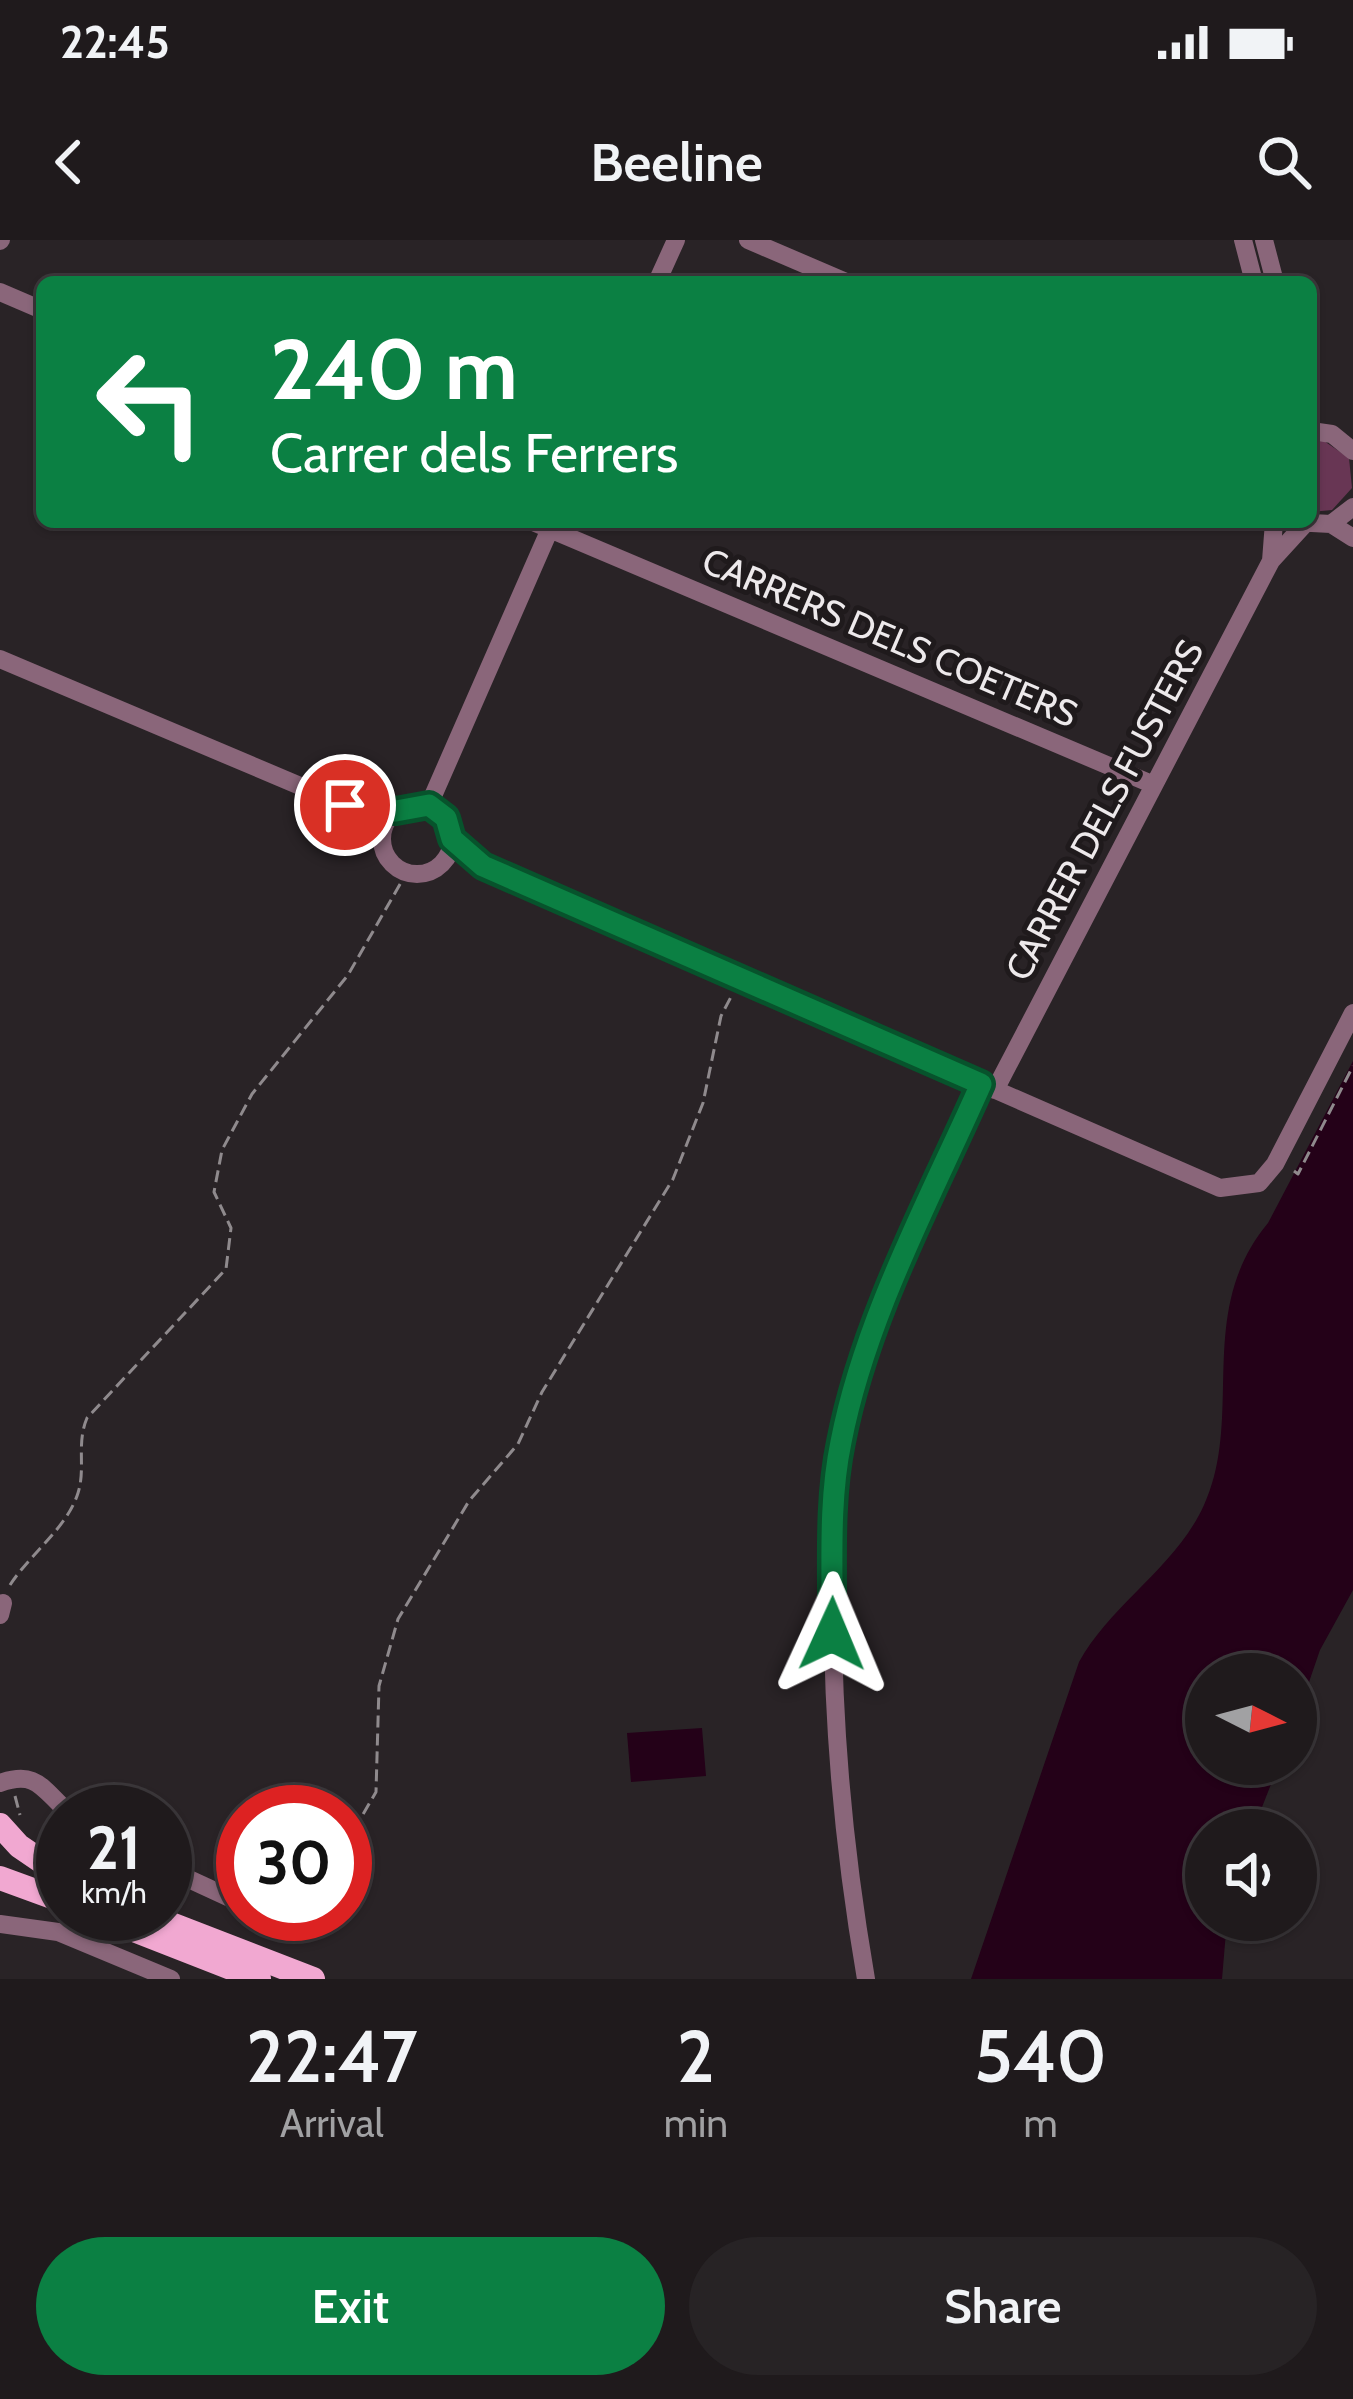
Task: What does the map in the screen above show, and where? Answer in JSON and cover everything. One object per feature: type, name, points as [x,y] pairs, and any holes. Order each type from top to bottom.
[{"type":"main road","points":[[11,1824],[19,1846],[36,1858]]},
{"type":"main road","points":[[0,1878],[36,1891]]},
{"type":"main road","points":[[192,1932],[313,1979]]},
{"type":"main road","points":[[162,1941],[259,1979]]},
{"type":"street","points":[[660,276],[676,240]]},
{"type":"street","points":[[748,240],[832,276]]},
{"type":"street","points":[[1244,240],[1253,276]]},
{"type":"street","points":[[1264,240],[1273,276]]},
{"type":"street","points":[[0,292],[36,307]]},
{"type":"street","points":[[1331,524],[1353,507]]},
{"type":"street","points":[[1317,524],[1331,524],[1353,538]]},
{"type":"street","points":[[429,805],[544,528]]},
{"type":"street","name":"CARRERS DELS COETERS","points":[[555,528],[1154,785]]},
{"type":"street","name":"CARRER DELS FUSTERS","points":[[1271,561],[1274,528]]},
{"type":"street","name":"CARRER DELS FUSTERS","points":[[866,1979],[843,1830],[834,1724],[834,1502],[840,1444],[856,1384],[903,1260],[988,1087],[1271,561],[1295,528]]},
{"type":"street","points":[[0,659],[345,805],[396,811],[429,805],[446,818],[452,839],[483,866],[1220,1188],[1258,1183],[1276,1162],[1353,1013]]},
{"type":"street","points":[[345,805],[382,840],[389,860],[406,872],[483,866]]},
{"type":"street","points":[[382,840],[396,811]]},
{"type":"street","points":[[437,867],[452,839]]},
{"type":"street","points":[[4,1782],[37,1779],[43,1785]]},
{"type":"street","points":[[0,1924],[58,1932],[171,1979]]},
{"type":"path","points":[[1,1610],[11,1583],[71,1511],[81,1487],[79,1437],[87,1418],[226,1269],[231,1228],[214,1192],[222,1150],[252,1094],[348,974],[406,872]]},
{"type":"path","points":[[372,1799],[379,1686],[398,1619],[469,1501],[518,1444],[542,1392],[673,1179],[713,1069],[721,1016],[740,979]]},
{"type":"path","points":[[1276,1162],[1298,1174],[1353,1066]]},
{"type":"path","points":[[4,1782],[11,1824]]},
{"type":"shaded area","points":[[1324,441],[1349,458],[1352,488],[1332,510],[1317,511],[1317,442]]},
{"type":"shaded area","points":[[1353,1061],[1353,1590],[1317,1659],[1317,1653],[1185,1653],[1185,1785],[1271,1785],[1261,1809],[1185,1809],[1185,1941],[1225,1941],[1222,1979],[971,1979],[1079,1662],[1108,1622],[1177,1548],[1204,1505],[1221,1435],[1226,1328],[1233,1292],[1246,1257]]},
{"type":"shaded area","points":[[702,1728],[706,1776],[631,1782],[627,1733]]},
{"type":"route","points":[[345,805],[396,811],[406,805],[429,805],[446,818],[452,839],[483,866],[981,1084],[903,1260],[856,1384],[840,1444],[834,1502],[832,1634]]}]
